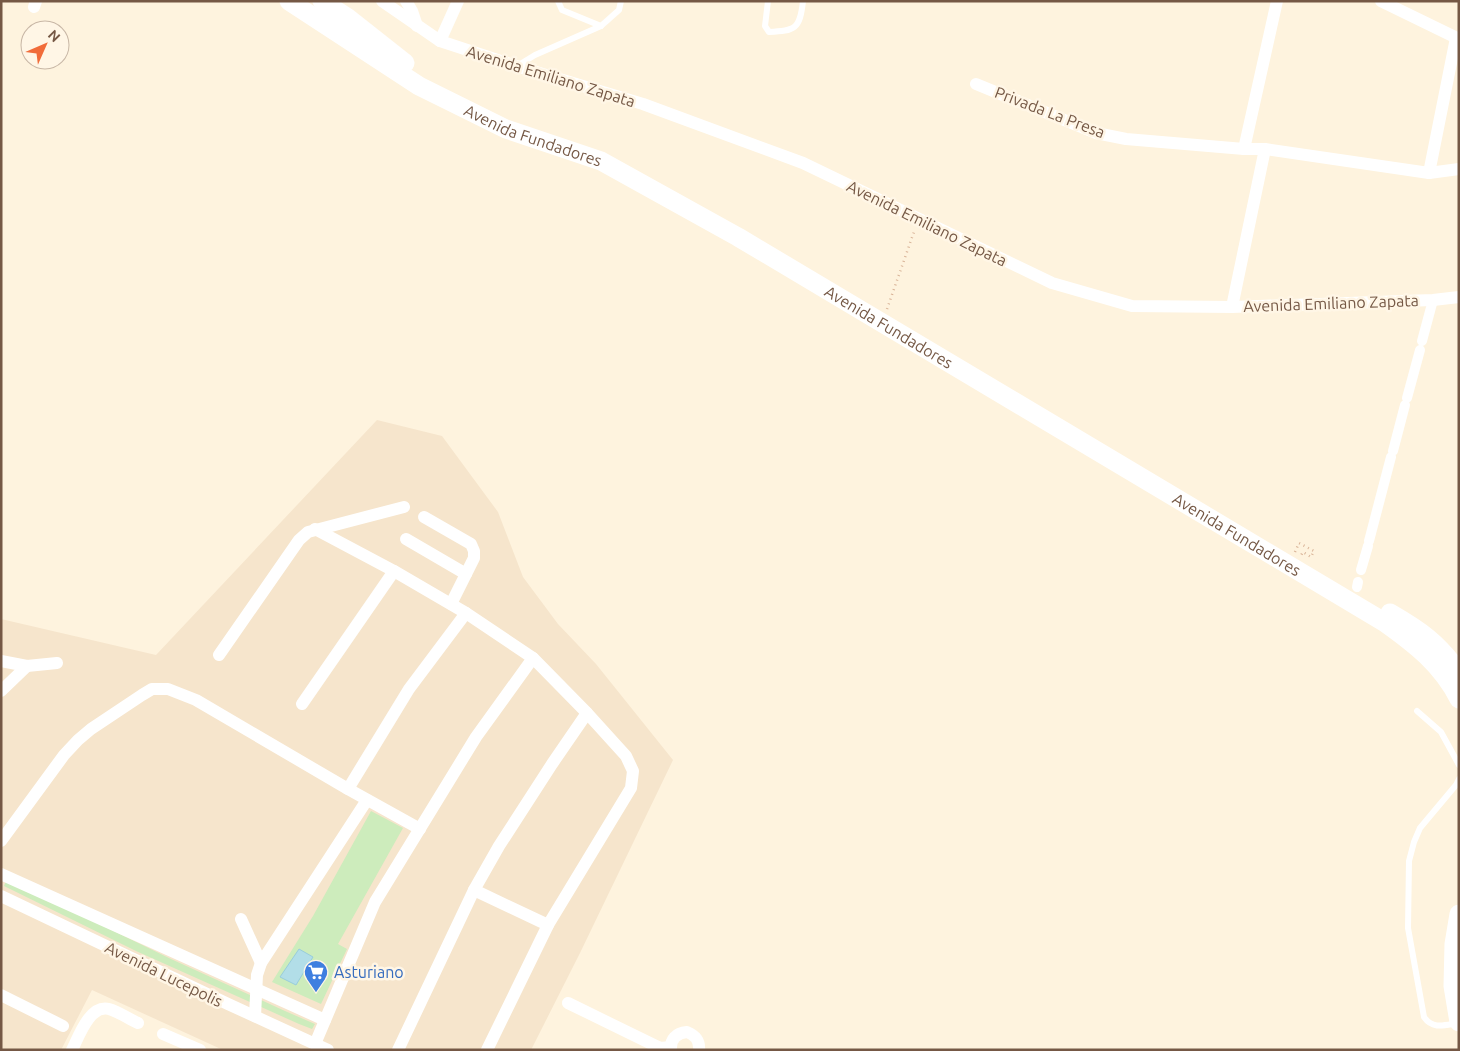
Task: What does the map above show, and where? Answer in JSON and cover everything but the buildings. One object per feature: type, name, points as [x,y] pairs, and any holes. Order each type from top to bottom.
[{"type":"main road","name":"Avenida Fundadores","points":[[289,1],[419,86],[506,129],[601,161],[738,237],[1384,622],[1414,644],[1434,662],[1459,699]]},
{"type":"main road","name":"Avenida Fundadores","points":[[322,1],[348,18],[411,68],[425,76],[507,116],[600,148],[678,188],[1423,632],[1446,653],[1459,672]]},
{"type":"main road","points":[[1459,914],[1454,944],[1454,986],[1459,1022]]},
{"type":"street","name":"Avenida Emiliano Zapata","points":[[382,1],[440,40],[516,66],[643,104],[803,163],[1052,283],[1132,306],[1232,307],[1433,300],[1459,297]]},
{"type":"street","points":[[406,1],[417,26]]},
{"type":"street","points":[[440,40],[458,1]]},
{"type":"street","points":[[1244,149],[1277,1]]},
{"type":"street","points":[[1382,1],[1457,39],[1429,173]]},
{"type":"street","name":"Privada La Presa","points":[[976,84],[1096,133],[1126,139],[1244,149],[1265,149],[1429,173],[1459,169]]},
{"type":"street","points":[[1232,307],[1265,149]]},
{"type":"street","points":[[1361,570],[1433,300]]},
{"type":"street","points":[[218,655],[299,540],[308,532],[404,507]]},
{"type":"street","points":[[424,517],[471,544],[474,551],[474,558],[451,604]]},
{"type":"street","points":[[315,530],[394,571],[451,604],[533,658],[626,756],[633,771],[631,788],[548,924],[487,1050]]},
{"type":"street","points":[[406,539],[466,574]]},
{"type":"street","points":[[302,704],[394,571]]},
{"type":"street","points":[[348,789],[409,689],[466,613]]},
{"type":"street","points":[[315,1044],[375,902],[476,737],[533,658]]},
{"type":"street","points":[[1,661],[27,666],[57,663]]},
{"type":"street","points":[[1,691],[27,666]]},
{"type":"street","points":[[1,842],[64,754],[90,729],[142,695],[152,690],[168,689],[196,700],[420,829]]},
{"type":"street","points":[[398,1050],[474,890],[499,846],[587,713]]},
{"type":"street","points":[[255,1016],[256,975],[261,964],[367,800]]},
{"type":"street","name":"Avenida Lucepolis","points":[[1,874],[325,1020]]},
{"type":"street","points":[[474,890],[548,924]]},
{"type":"street","name":"Avenida Lucepolis","points":[[1,896],[328,1050]]},
{"type":"street","points":[[241,919],[261,964]]},
{"type":"street","points":[[1,995],[62,1026]]},
{"type":"street","points":[[568,1003],[660,1048],[671,1048],[673,1038],[677,1034],[687,1032],[698,1041],[699,1050]]},
{"type":"street","points":[[72,1050],[92,1013],[99,1008],[109,1009],[138,1023]]},
{"type":"street","points":[[164,1034],[200,1050]]},
{"type":"lane","points":[[558,1],[562,10],[601,26]]},
{"type":"lane","points":[[516,66],[535,55],[601,26],[619,10],[622,1]]},
{"type":"lane","points":[[768,1],[765,26],[768,32],[788,32],[796,26],[801,17],[802,1]]},
{"type":"lane","points":[[1417,711],[1441,732],[1459,765]]},
{"type":"lane","points":[[1459,779],[1420,828],[1414,842],[1409,861],[1408,928],[1424,1017],[1436,1027],[1459,1022]]},
{"type":"path","points":[[886,312],[918,218]]},
{"type":"path","points":[[1296,549],[1299,544],[1314,551],[1311,557],[1303,552]]},
{"type":"shaded area","points":[[377,420],[442,436],[498,512],[523,577],[558,624],[596,664],[673,760],[531,1050],[223,1050],[92,990],[61,1050],[1,1050],[1,619],[156,655]]},
{"type":"green space","points":[[371,811],[403,828],[338,944],[347,949],[321,1004],[272,982],[313,916]]},
{"type":"green space","points":[[7,879],[171,959],[315,1024],[312,1029],[299,1024],[136,951],[4,886]]},
{"type":"water","points":[[299,949],[313,957],[296,985],[280,977]]},
{"type":"place","name":"Asturiano","points":[[316,993]]}]
